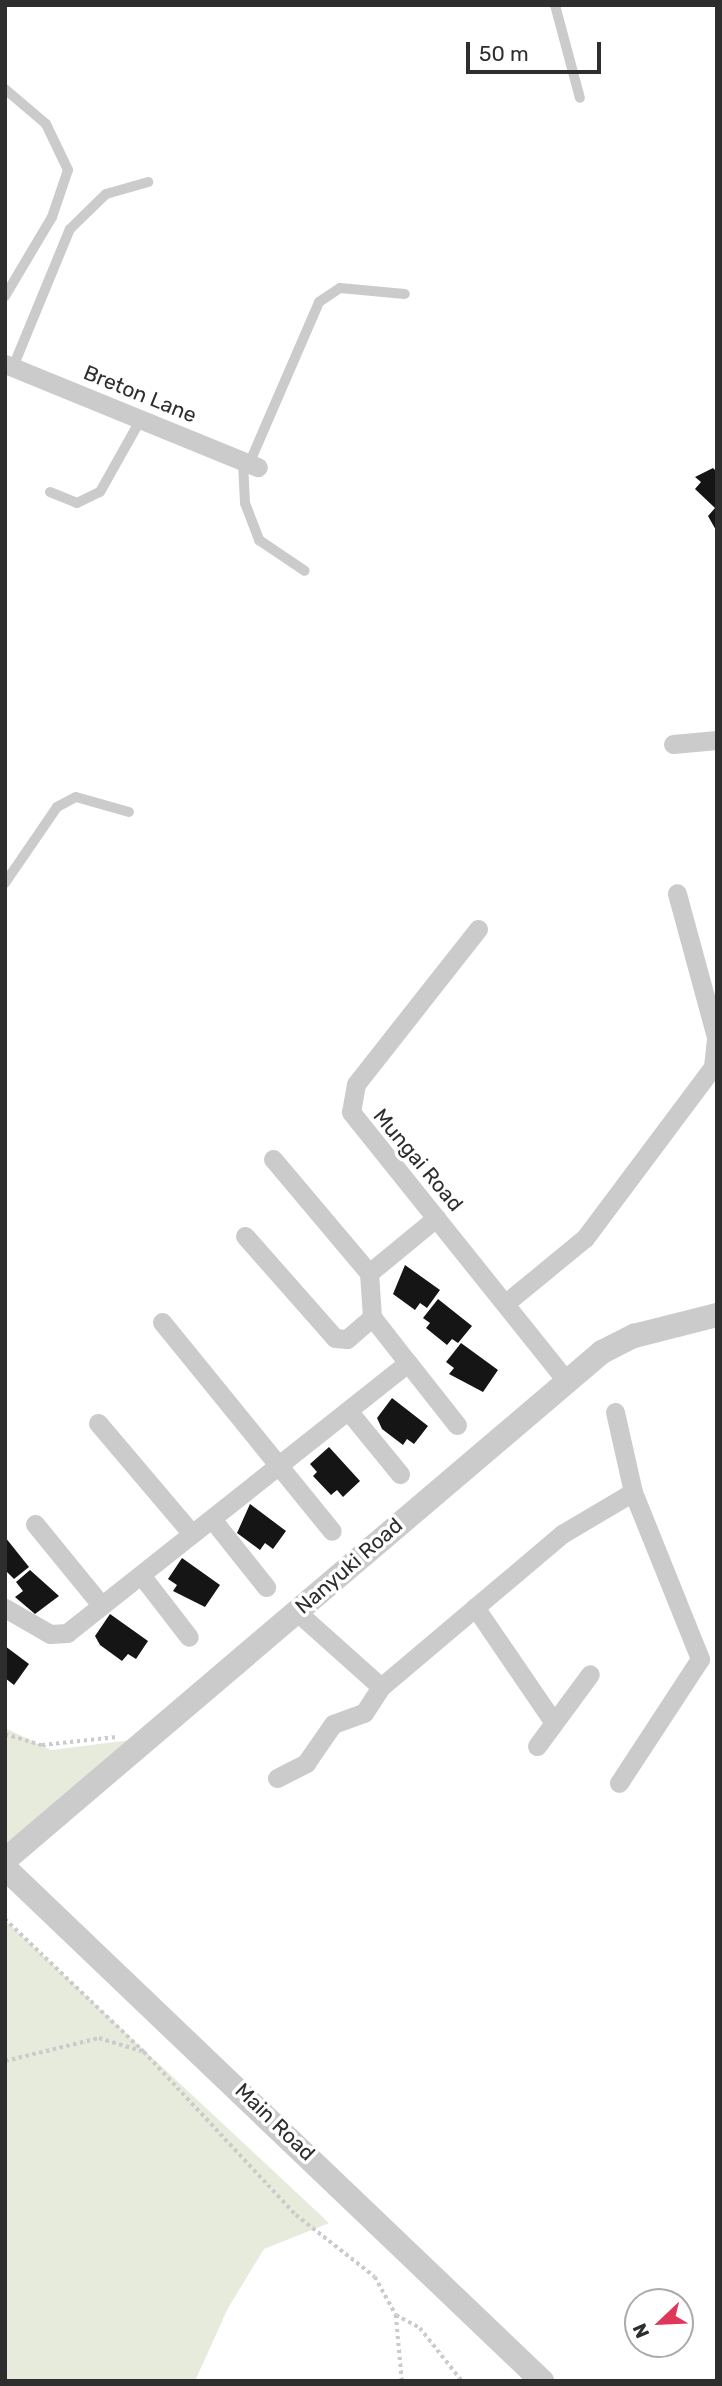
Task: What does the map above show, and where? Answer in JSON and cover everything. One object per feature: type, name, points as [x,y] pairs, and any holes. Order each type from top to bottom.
[{"type":"street","name":"Breton Lane","points":[[9,365],[250,464]]},
{"type":"street","points":[[673,744],[717,740]]},
{"type":"street","points":[[507,1302],[585,1238],[713,1067],[716,1037],[677,892]]},
{"type":"street","name":"Mungai Road","points":[[478,929],[356,1084],[349,1103],[365,1135],[507,1302],[566,1380]]},
{"type":"street","points":[[273,1159],[369,1273],[372,1317],[457,1425]]},
{"type":"street","points":[[369,1273],[436,1218]]},
{"type":"street","points":[[244,1236],[335,1338],[347,1339],[372,1317]]},
{"type":"street","name":"Nanyuki Road","points":[[5,1860],[566,1380],[617,1343],[717,1315]]},
{"type":"street","points":[[162,1322],[332,1531]]},
{"type":"street","points":[[5,1608],[61,1636],[281,1469],[408,1363]]},
{"type":"street","points":[[615,1412],[633,1492],[700,1659],[619,1783]]},
{"type":"street","points":[[350,1413],[400,1474]]},
{"type":"street","points":[[98,1423],[192,1534]]},
{"type":"street","points":[[277,1778],[306,1763],[329,1727],[364,1713],[381,1687],[562,1534],[633,1492]]},
{"type":"street","points":[[212,1519],[266,1587]]},
{"type":"street","points":[[34,1524],[100,1605]]},
{"type":"street","points":[[141,1575],[189,1637]]},
{"type":"street","points":[[475,1607],[554,1723]]},
{"type":"street","points":[[296,1611],[381,1687]]},
{"type":"street","points":[[537,1746],[590,1674]]},
{"type":"street","name":"Main Road","points":[[5,1868],[542,2381]]},
{"type":"lane","points":[[555,5],[580,98]]},
{"type":"lane","points":[[5,89],[46,124],[68,170],[52,217],[5,296]]},
{"type":"lane","points":[[9,365],[70,229],[106,194],[148,182]]},
{"type":"lane","points":[[304,571],[259,540],[245,503],[250,464],[319,302],[340,288],[405,294]]},
{"type":"lane","points":[[50,492],[77,503],[100,492],[141,419]]},
{"type":"lane","points":[[5,883],[57,807],[76,797],[129,812]]},
{"type":"path","points":[[5,1734],[42,1745],[154,1733]]},
{"type":"path","points":[[5,1919],[144,2052],[296,2215],[374,2277],[396,2315],[402,2381]]},
{"type":"path","points":[[5,2062],[99,2038],[144,2052]]},
{"type":"path","points":[[396,2315],[420,2328],[462,2381]]},
{"type":"shaded area","points":[[5,1728],[51,1750],[131,1740],[5,1849]]},
{"type":"shaded area","points":[[5,1920],[329,2223],[264,2249],[228,2308],[195,2381],[5,2381]]},
{"type":"building","points":[[713,468],[717,472],[717,532],[708,516],[715,508],[695,489],[701,482],[695,477]]},
{"type":"building","points":[[405,1265],[440,1290],[427,1308],[420,1303],[415,1310],[393,1294]]},
{"type":"building","points":[[438,1299],[472,1326],[458,1343],[452,1339],[447,1345],[426,1328],[430,1323],[423,1318]]},
{"type":"building","points":[[461,1343],[498,1370],[483,1392],[449,1374],[454,1368],[446,1362]]},
{"type":"building","points":[[392,1398],[428,1426],[414,1444],[407,1439],[403,1445],[382,1429],[377,1418]]},
{"type":"building","points":[[329,1447],[360,1481],[343,1497],[337,1490],[331,1495],[313,1476],[317,1472],[310,1464]]},
{"type":"building","points":[[250,1504],[286,1531],[273,1549],[265,1543],[260,1550],[237,1533]]},
{"type":"building","points":[[5,1537],[29,1567],[14,1579],[5,1570]]},
{"type":"building","points":[[182,1558],[220,1585],[205,1607],[173,1591],[177,1585],[168,1579]]},
{"type":"building","points":[[30,1570],[59,1596],[35,1614],[15,1597],[23,1591],[16,1582]]},
{"type":"building","points":[[110,1614],[148,1641],[136,1659],[128,1654],[122,1661],[100,1645],[95,1636]]},
{"type":"building","points":[[5,1646],[29,1664],[14,1685],[5,1678]]}]
